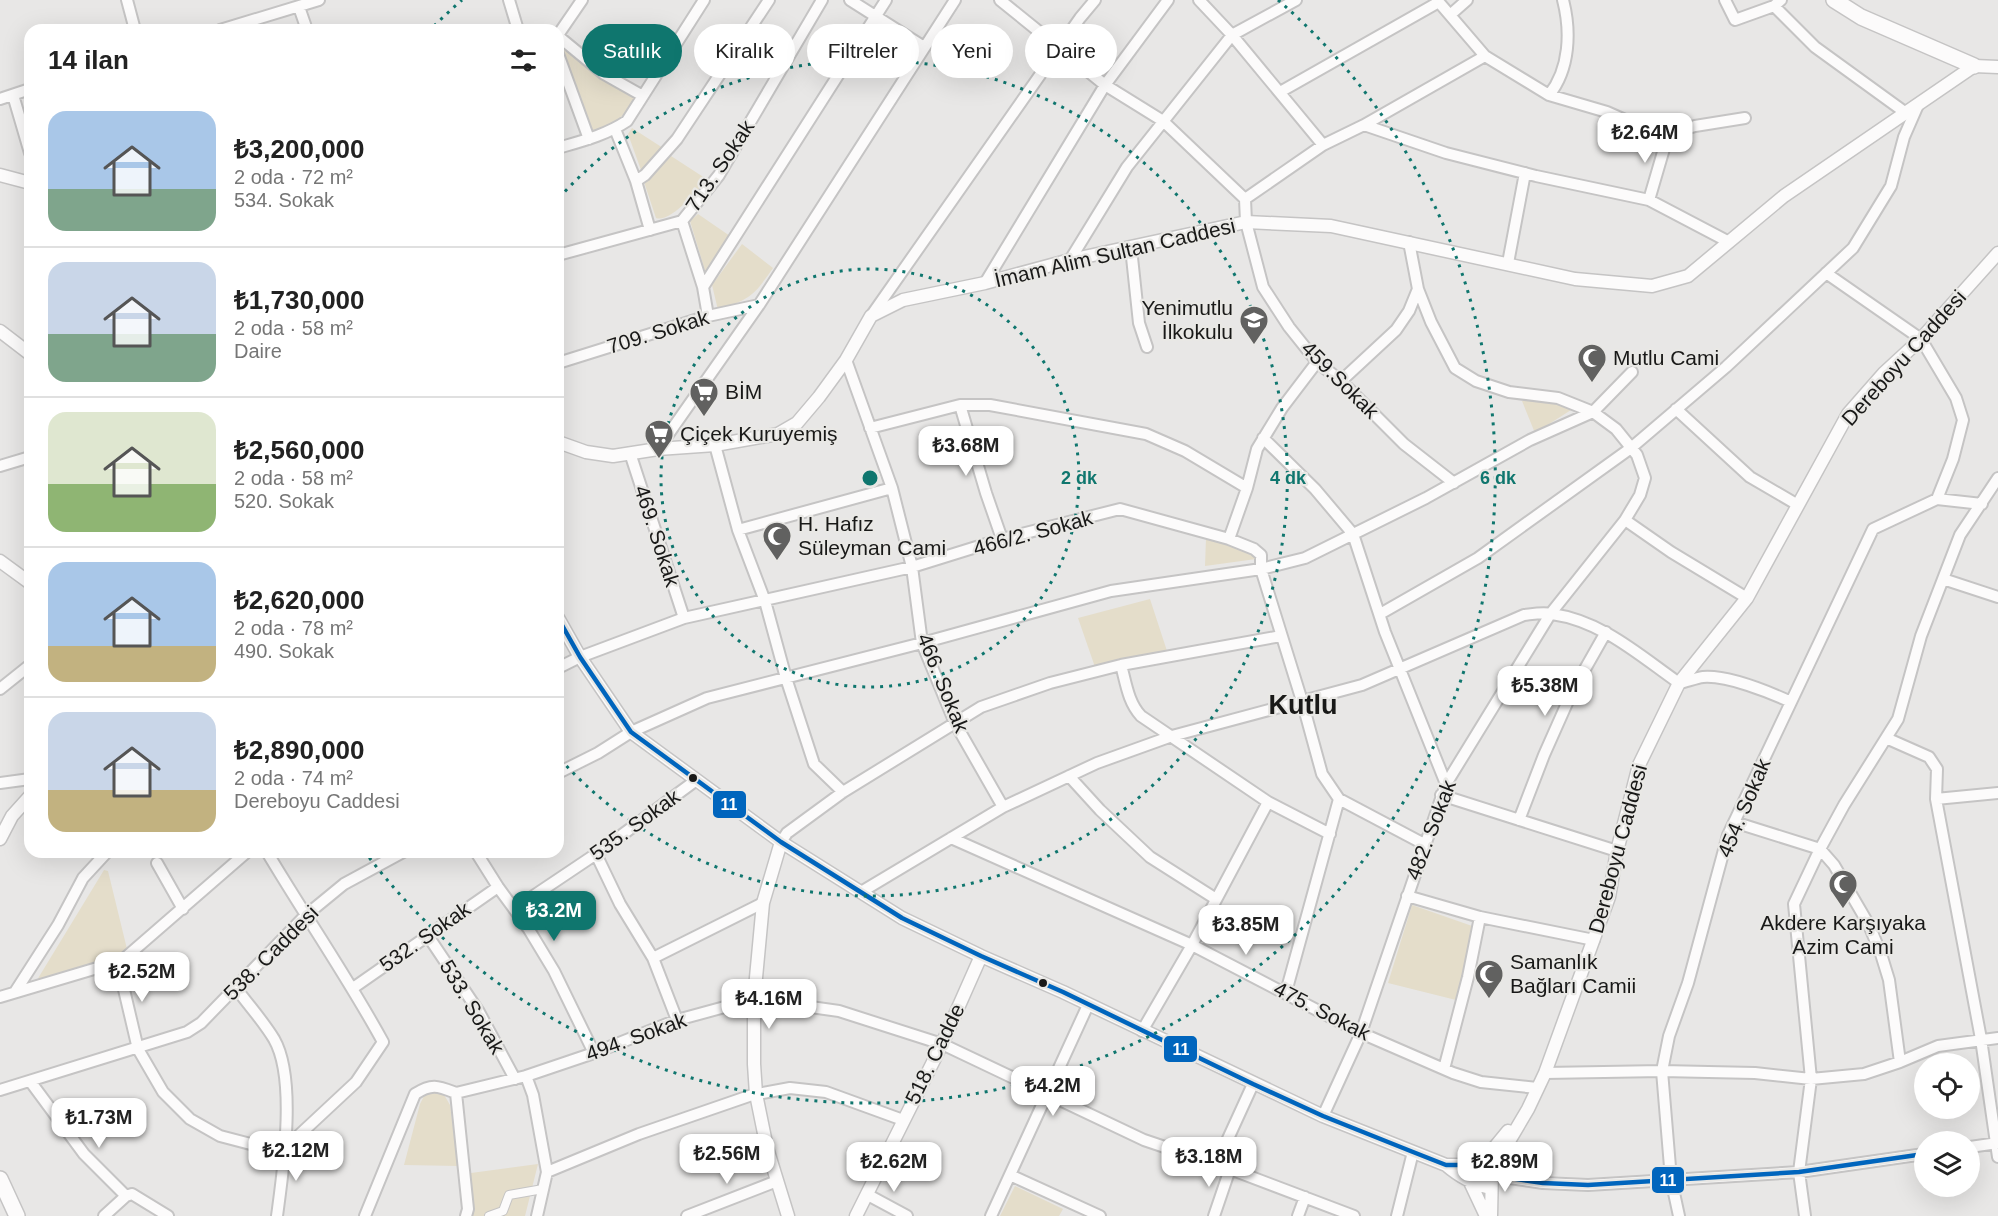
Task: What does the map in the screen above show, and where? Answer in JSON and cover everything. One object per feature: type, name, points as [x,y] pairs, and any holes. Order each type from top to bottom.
[{"type":"main road","points":[[1834,0],[1861,17],[1974,66]]},
{"type":"main road","points":[[0,1179],[17,1216]]},
{"type":"street","points":[[127,0],[133,24]]},
{"type":"street","points":[[241,24],[319,0]]},
{"type":"street","points":[[509,0],[516,24]]},
{"type":"street","points":[[564,26],[582,0]]},
{"type":"street","points":[[564,146],[615,129],[627,121],[704,0]]},
{"type":"street","points":[[636,181],[645,175],[677,139],[769,0]]},
{"type":"street","name":"713. Sokak","points":[[564,253],[682,221],[719,175],[822,0]]},
{"type":"street","points":[[850,0],[924,48]]},
{"type":"street","points":[[703,287],[886,0]]},
{"type":"street","points":[[658,449],[759,305],[955,0]]},
{"type":"street","points":[[1000,0],[1031,24]]},
{"type":"street","points":[[1077,24],[1095,0]]},
{"type":"street","points":[[985,283],[1105,84],[1168,0]]},
{"type":"street","points":[[1199,0],[1232,35],[1323,146]]},
{"type":"street","points":[[1070,260],[1127,166],[1232,35],[1296,0]]},
{"type":"street","points":[[1450,15],[1467,0]]},
{"type":"street","points":[[1549,95],[1559,83],[1569,42],[1563,0]]},
{"type":"street","points":[[1725,0],[1735,20],[1778,3],[1815,47],[1906,113]]},
{"type":"street","points":[[1280,92],[1438,1],[1485,56],[1549,95],[1607,112],[1661,136],[1695,126],[1745,118]]},
{"type":"street","points":[[299,7],[305,24]]},
{"type":"street","points":[[564,40],[604,74],[643,96]]},
{"type":"street","points":[[1098,78],[1163,121],[1245,199],[1323,146],[1485,56]]},
{"type":"street","points":[[1974,66],[1998,67]]},
{"type":"street","name":"İmam Alim Sultan Caddesi","points":[[871,316],[903,300],[985,283],[1070,260],[1246,222],[1331,226],[1575,279],[1652,286],[1688,276],[1785,196],[1974,66]]},
{"type":"street","points":[[564,70],[589,139]]},
{"type":"street","points":[[564,444],[586,452],[613,456],[658,449],[715,445],[778,434],[797,423],[846,360],[871,316],[1038,78]]},
{"type":"street","points":[[0,99],[24,91]]},
{"type":"street","points":[[13,95],[24,133]]},
{"type":"street","points":[[1380,614],[1478,558],[1631,448],[1726,367],[1853,248],[1891,186],[1904,137],[1918,105]]},
{"type":"street","points":[[1364,125],[1446,153],[1650,200],[1729,242]]},
{"type":"street","points":[[615,129],[636,181],[650,230]]},
{"type":"street","points":[[1650,200],[1668,135]]},
{"type":"street","points":[[1508,263],[1525,173]]},
{"type":"street","points":[[0,175],[24,181]]},
{"type":"street","name":"459.Sokak","points":[[1245,199],[1246,222],[1263,287],[1289,327],[1317,362],[1341,381],[1404,444],[1454,483]]},
{"type":"street","points":[[682,221],[703,287],[708,316]]},
{"type":"street","points":[[1409,242],[1418,289],[1431,322],[1455,368],[1476,381],[1509,392],[1558,398],[1593,412],[1616,429],[1631,448]]},
{"type":"street","points":[[1131,248],[1139,323],[1147,347]]},
{"type":"street","name":"Dereboyu Caddesi","points":[[1488,1216],[1492,1170],[1528,1109],[1545,1073],[1609,897],[1617,851],[1639,765],[1679,683],[1747,598],[1848,414],[1884,373],[1921,339],[1998,253]]},
{"type":"street","points":[[1826,273],[1921,339],[1956,398],[1963,420],[1953,459],[1937,499],[1982,504]]},
{"type":"street","points":[[1341,381],[1396,330],[1409,311],[1418,289]]},
{"type":"street","name":"709. Sokak","points":[[564,361],[708,316],[759,305]]},
{"type":"street","points":[[0,331],[24,349]]},
{"type":"street","name":"466. Sokak","points":[[846,360],[892,488],[912,567],[922,643],[955,723],[1003,807]]},
{"type":"street","points":[[1229,539],[1247,488],[1257,449],[1282,408],[1317,362]]},
{"type":"street","points":[[564,770],[598,753],[631,732],[707,698],[922,643],[1111,591],[1261,569],[1305,558],[1454,483],[1530,440],[1593,412],[1632,372]]},
{"type":"street","points":[[960,405],[1002,539]]},
{"type":"street","points":[[870,428],[960,405],[990,405],[1146,434],[1185,452],[1247,488]]},
{"type":"street","points":[[1676,409],[1750,477],[1798,505]]},
{"type":"street","points":[[1263,438],[1316,489],[1353,534],[1399,669],[1428,735],[1443,789],[1519,819],[1617,851]]},
{"type":"street","points":[[715,445],[738,530],[765,601],[786,678],[814,764],[843,792]]},
{"type":"street","name":"482. Sokak","points":[[1323,1116],[1361,1033],[1443,789],[1551,613],[1625,520],[1640,495],[1645,478],[1637,455],[1631,448]]},
{"type":"street","name":"469. Sokak","points":[[630,453],[684,618]]},
{"type":"street","points":[[0,466],[24,459]]},
{"type":"street","points":[[1805,1216],[1799,1173],[1811,1079],[1794,904],[1844,805],[1898,719],[1921,636],[1960,535],[1998,478]]},
{"type":"street","points":[[738,530],[892,488]]},
{"type":"street","name":"454. Sokak","points":[[1679,1216],[1671,1179],[1662,1071],[1669,1036],[1688,983],[1728,835],[1873,529],[1937,499]]},
{"type":"street","name":"466/2. Sokak","points":[[564,665],[684,618],[912,567],[1002,539],[1120,509],[1229,539],[1254,549],[1261,555],[1261,569]]},
{"type":"street","points":[[1625,520],[1671,552],[1747,598]]},
{"type":"street","points":[[0,561],[24,579]]},
{"type":"street","points":[[1261,569],[1322,774],[1339,799],[1424,844]]},
{"type":"street","points":[[1943,579],[1998,597]]},
{"type":"street","points":[[861,892],[1003,807],[1097,763],[1172,736],[1362,685],[1524,615],[1551,613],[1583,621],[1606,632],[1679,683],[1703,677],[1730,681],[1762,689],[1791,702]]},
{"type":"street","points":[[564,629],[580,657],[631,732],[781,842],[902,918],[1064,992],[1323,1116],[1446,1165],[1470,1182],[1490,1188],[1510,1178]]},
{"type":"street","points":[[1519,819],[1572,692],[1606,632]]},
{"type":"street","points":[[788,1216],[767,1149],[756,1094],[754,999],[763,903],[781,842],[788,833],[843,792],[981,707],[1050,683],[1121,665],[1281,636]]},
{"type":"street","points":[[1121,665],[1133,707],[1141,716],[1268,802],[1330,834]]},
{"type":"street","points":[[0,689],[24,670]]},
{"type":"street","points":[[1886,738],[1929,757],[1937,769],[1936,799],[1981,1039],[1998,1157]]},
{"type":"street","points":[[1069,776],[1100,810],[1150,857],[1216,899]]},
{"type":"street","points":[[0,783],[24,780]]},
{"type":"street","name":"535. Sokak","points":[[514,909],[596,854],[695,781]]},
{"type":"street","points":[[1936,799],[1998,793]]},
{"type":"street","points":[[1286,992],[1339,799]]},
{"type":"street","points":[[1142,1031],[1268,802]]},
{"type":"street","points":[[0,839],[12,816],[24,803]]},
{"type":"street","points":[[1734,822],[1820,849],[1834,865],[1869,925],[1881,954],[1889,980],[1900,1062]]},
{"type":"street","name":"475. Sokak","points":[[951,838],[1191,945],[1286,992],[1361,1033],[1453,1074],[1481,1082],[1537,1088]]},
{"type":"street","points":[[596,854],[620,904],[653,958],[677,1020]]},
{"type":"street","points":[[15,992],[58,925],[83,878],[101,858]]},
{"type":"street","points":[[0,996],[118,964],[241,858]]},
{"type":"street","points":[[118,964],[138,1049],[163,1092],[190,1119],[220,1136],[267,1148],[286,1144],[317,1120],[356,1082],[383,1042],[353,988],[271,858]]},
{"type":"street","name":"538. Caddesi","points":[[0,1090],[187,1032],[201,1023],[306,916],[344,884],[392,858]]},
{"type":"street","points":[[480,858],[528,928],[554,971],[594,1053]]},
{"type":"street","points":[[157,863],[183,909]]},
{"type":"street","name":"532. Sokak","points":[[353,988],[498,887]]},
{"type":"street","points":[[1407,896],[1480,917],[1594,940]]},
{"type":"street","points":[[653,958],[763,903]]},
{"type":"street","points":[[1444,1069],[1468,977],[1480,917]]},
{"type":"street","name":"533. Sokak","points":[[428,936],[479,1012],[515,1079]]},
{"type":"street","name":"518. Cadde","points":[[856,1216],[942,1044],[981,956]]},
{"type":"street","points":[[236,987],[274,1039],[281,1056],[285,1084],[286,1144],[277,1216]]},
{"type":"street","name":"494. Sokak","points":[[456,1092],[526,1076],[594,1053],[677,1020],[754,999],[839,1011],[942,1044],[1144,1140],[1230,1169],[1354,1216]]},
{"type":"street","points":[[991,1216],[1088,1005]]},
{"type":"street","points":[[1545,1073],[1662,1071],[1755,1074],[1811,1079],[1864,1074],[1938,1046],[1998,1038]]},
{"type":"street","points":[[526,1076],[533,1095],[547,1172],[537,1216]]},
{"type":"street","points":[[30,1081],[84,1154],[126,1196]]},
{"type":"street","points":[[1216,1165],[1253,1084]]},
{"type":"street","points":[[365,1216],[415,1094],[425,1087],[437,1085],[456,1092],[468,1209],[466,1216]]},
{"type":"street","points":[[547,1172],[639,1134],[756,1094],[790,1088],[826,1092],[903,1120]]},
{"type":"street","points":[[1488,1216],[1470,1182],[1473,1165],[1494,1148],[1528,1109]]},
{"type":"street","points":[[1980,1146],[1997,1143]]},
{"type":"street","points":[[1397,1216],[1413,1152]]},
{"type":"street","points":[[1446,1165],[1473,1165],[1510,1178],[1543,1184],[1588,1185],[1799,1173],[1914,1156]]},
{"type":"street","points":[[1214,1216],[1230,1169]]},
{"type":"street","points":[[1010,1175],[1100,1216]]},
{"type":"street","points":[[687,1216],[777,1181]]},
{"type":"street","points":[[489,1216],[503,1210],[509,1195],[543,1190]]},
{"type":"street","points":[[104,1216],[126,1196],[132,1194],[168,1216]]},
{"type":"street","points":[[868,1195],[907,1216]]},
{"type":"street","points":[[1298,1216],[1305,1197]]},
{"type":"shaded area","points":[[565,44],[582,58],[582,78],[607,78],[636,99],[622,116],[592,132],[564,56]]},
{"type":"shaded area","points":[[632,128],[663,148],[641,170],[628,134]]},
{"type":"shaded area","points":[[671,156],[708,180],[676,211],[669,216],[656,218],[644,182]]},
{"type":"shaded area","points":[[698,214],[730,236],[706,274],[690,221]]},
{"type":"shaded area","points":[[742,244],[773,268],[756,291],[718,310],[712,285]]},
{"type":"shaded area","points":[[1522,401],[1554,403],[1571,410],[1535,433]]},
{"type":"shaded area","points":[[1206,538],[1254,554],[1256,559],[1205,566]]},
{"type":"shaded area","points":[[1150,599],[1167,651],[1095,667],[1078,618]]},
{"type":"shaded area","points":[[104,870],[108,871],[127,949],[114,958],[37,980]]},
{"type":"shaded area","points":[[1412,905],[1475,927],[1456,1000],[1388,983]]},
{"type":"shaded area","points":[[431,1092],[443,1093],[450,1105],[458,1166],[404,1165],[420,1104],[424,1096]]},
{"type":"shaded area","points":[[538,1164],[525,1216],[468,1216],[471,1173]]},
{"type":"shaded area","points":[[1015,1186],[1063,1209],[1059,1216],[1000,1216]]},
{"type":"transit line","name":"11","points":[[564,629],[580,657],[631,732],[781,842],[902,918],[1323,1116],[1446,1165],[1473,1165],[1510,1178],[1543,1183],[1588,1185],[1799,1172],[1914,1155]]},
{"type":"place","name":"Yenimutlu İlkokulu","points":[[1254,346]]},
{"type":"place","name":"Mutlu Cami","points":[[1592,384]]},
{"type":"place","name":"BİM","points":[[704,418]]},
{"type":"place","name":"Çiçek Kuruyemiş","points":[[659,460]]},
{"type":"place","name":"H. Hafız Süleyman Cami","points":[[777,562]]},
{"type":"place","name":"Akdere Karşıyaka Azim Cami","points":[[1843,910]]},
{"type":"place","name":"Samanlık Bağları Camii","points":[[1489,1000]]},
{"type":"district","name":"Kutlu","points":[[1303,705]]}]
